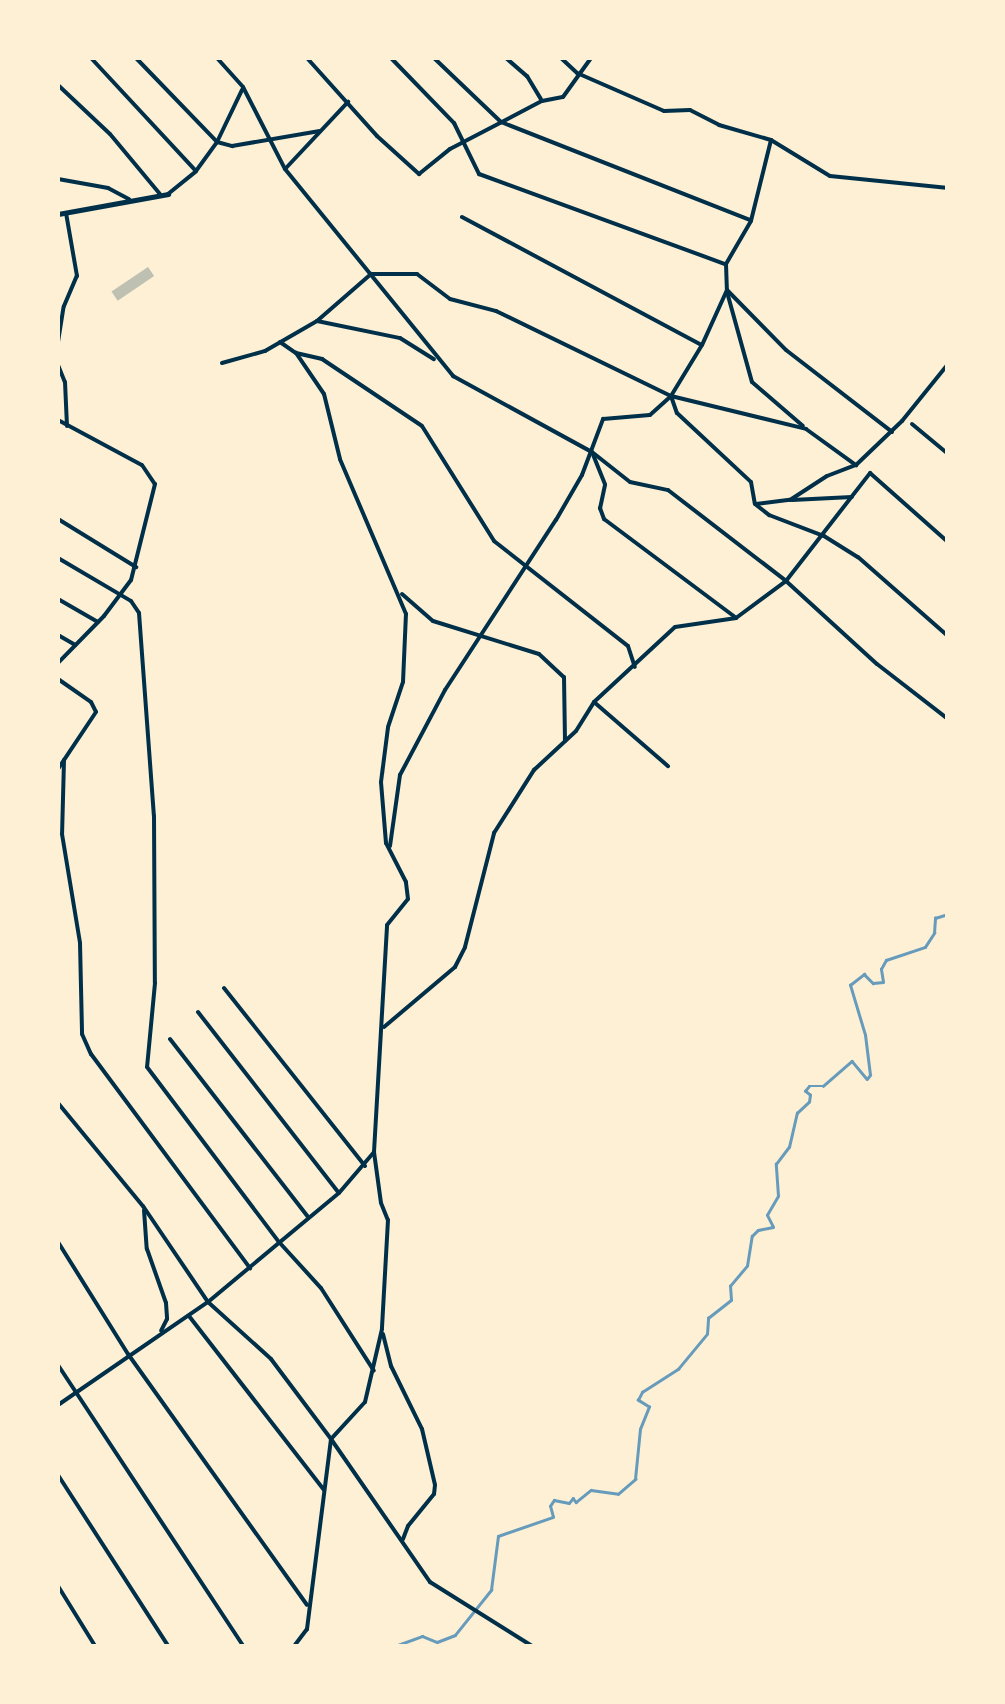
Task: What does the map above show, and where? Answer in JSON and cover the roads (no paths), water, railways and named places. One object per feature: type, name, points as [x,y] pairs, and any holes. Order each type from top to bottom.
[{"type":"street","points":[[91,58],[196,171]]},
{"type":"street","points":[[136,58],[217,142],[232,146],[320,132]]},
{"type":"street","points":[[217,58],[244,87],[274,140],[285,169],[453,376],[592,452],[630,482],[668,490],[786,580],[877,664],[948,719]]},
{"type":"street","points":[[306,58],[419,174],[450,149],[466,145],[501,122],[542,101],[563,98],[577,73],[592,58]]},
{"type":"street","points":[[390,58],[454,124],[479,174],[726,264]]},
{"type":"street","points":[[434,58],[501,122],[750,221]]},
{"type":"street","points":[[506,58],[527,76],[542,101]]},
{"type":"street","points":[[561,58],[577,73],[664,110],[690,110],[719,125],[771,140],[830,176],[948,188]]},
{"type":"street","points":[[667,58],[692,58]]},
{"type":"street","points":[[58,85],[110,134],[165,195]]},
{"type":"street","points":[[58,214],[165,195],[196,171],[217,142],[244,87]]},
{"type":"street","points":[[285,169],[348,102]]},
{"type":"street","points":[[771,140],[750,221],[726,264],[727,290],[752,382],[806,429],[856,464]]},
{"type":"street","points":[[58,179],[108,188],[133,202]]},
{"type":"street","points":[[58,342],[64,306],[77,276],[66,213]]},
{"type":"street","points":[[462,216],[702,345]]},
{"type":"street","points":[[222,363],[280,342],[316,321],[371,274],[417,274],[450,299],[496,311],[671,396],[806,429]]},
{"type":"street","points":[[391,858],[389,837],[400,776],[481,633],[529,564],[592,452],[603,419],[650,415],[671,396],[702,345],[727,290]]},
{"type":"street","points":[[727,290],[786,350],[892,432]]},
{"type":"street","points":[[316,321],[400,338],[438,361]]},
{"type":"street","points":[[280,342],[296,353],[324,394],[345,472],[406,614],[405,661],[388,727],[381,782],[391,858],[406,882],[408,899],[387,925],[384,1027],[378,1062],[374,1152],[381,1203],[388,1220],[382,1329],[365,1402],[331,1438],[307,1629],[294,1646]]},
{"type":"street","points":[[296,353],[322,359],[422,426],[494,541],[529,564],[588,617],[628,646],[635,667]]},
{"type":"street","points":[[790,500],[827,476],[856,464],[892,432],[948,364]]},
{"type":"street","points":[[58,366],[65,382],[67,426]]},
{"type":"street","points":[[671,396],[677,412],[751,482],[756,504],[769,515],[824,536],[858,557],[948,636]]},
{"type":"street","points":[[58,420],[142,465],[155,479],[136,567],[122,595],[58,663]]},
{"type":"street","points":[[912,424],[948,454]]},
{"type":"street","points":[[592,452],[604,485],[600,508],[604,520],[736,618]]},
{"type":"street","points":[[384,1027],[455,967],[465,948],[494,833],[534,770],[564,743],[594,702],[676,626],[736,618],[786,580],[870,473],[948,542]]},
{"type":"street","points":[[756,504],[852,497]]},
{"type":"street","points":[[58,519],[136,567]]},
{"type":"street","points":[[58,558],[122,595],[139,613],[154,816],[154,984],[147,1067],[280,1242],[321,1288],[374,1371]]},
{"type":"street","points":[[399,591],[433,620],[540,654],[564,677],[564,743]]},
{"type":"street","points":[[58,599],[98,622]]},
{"type":"street","points":[[58,636],[75,646]]},
{"type":"street","points":[[58,679],[96,706],[58,769]]},
{"type":"street","points":[[594,702],[668,766]]},
{"type":"street","points":[[64,760],[62,834],[80,943],[82,1034],[91,1054],[250,1268]]},
{"type":"street","points":[[224,988],[365,1166]]},
{"type":"street","points":[[198,1012],[338,1193]]},
{"type":"street","points":[[170,1039],[308,1217]]},
{"type":"street","points":[[58,1103],[144,1206],[208,1302],[271,1359],[430,1582],[532,1646]]},
{"type":"street","points":[[58,1405],[208,1302],[338,1193],[374,1152]]},
{"type":"street","points":[[144,1206],[147,1249],[168,1319],[159,1335]]},
{"type":"street","points":[[58,1242],[128,1354],[308,1607]]},
{"type":"street","points":[[189,1316],[326,1492]]},
{"type":"street","points":[[382,1329],[391,1366],[422,1429],[435,1485],[434,1494],[408,1526],[403,1540]]},
{"type":"street","points":[[58,1365],[243,1646]]},
{"type":"street","points":[[58,1474],[168,1646]]},
{"type":"street","points":[[58,1586],[95,1646]]},
{"type":"waterway","points":[[395,1646],[422,1636],[437,1642],[455,1635],[491,1590],[498,1536],[553,1517],[550,1506],[554,1500],[569,1503],[573,1498],[576,1502],[591,1490],[618,1494],[635,1479],[640,1429],[649,1407],[638,1400],[642,1392],[678,1369],[707,1334],[708,1318],[731,1300],[730,1286],[747,1266],[752,1236],[758,1230],[773,1227],[767,1215],[778,1196],[776,1164],[789,1147],[797,1113],[809,1102],[810,1095],[805,1091],[809,1086],[823,1086],[852,1061],[867,1079],[870,1075],[865,1035],[850,985],[864,974],[873,983],[883,982],[881,969],[886,960],[925,947],[934,933],[935,918],[948,914]]}]
